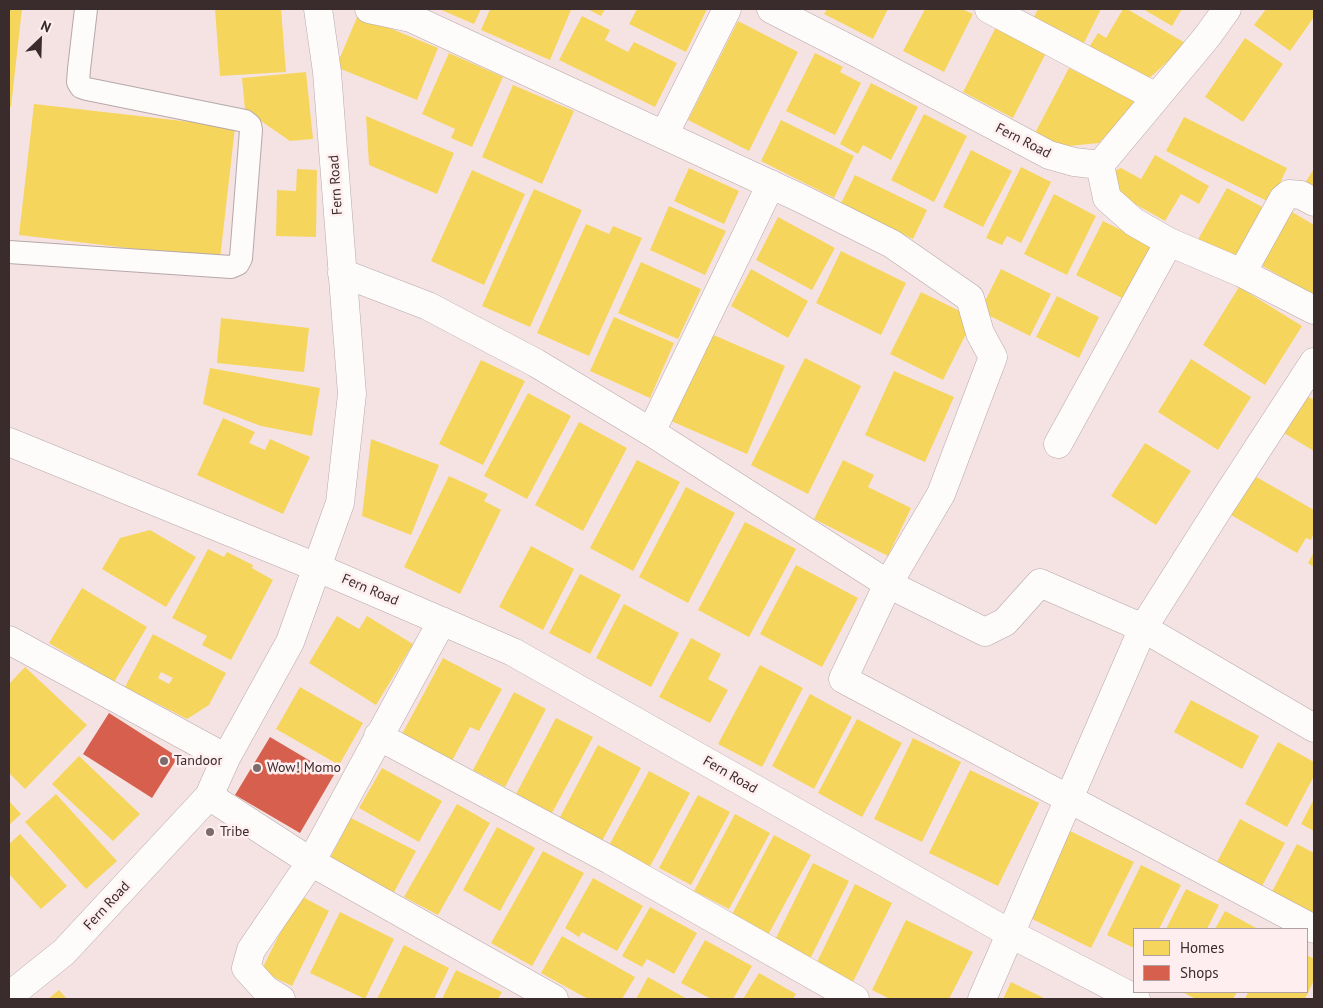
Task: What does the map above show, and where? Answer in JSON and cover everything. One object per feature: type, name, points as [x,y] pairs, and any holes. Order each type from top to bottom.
[{"type":"street","name":"Fern Road","points":[[9,996],[64,952],[209,796],[226,758],[290,642],[340,503],[352,394],[327,72],[318,9]]},
{"type":"street","points":[[369,9],[411,18],[771,184],[892,244],[970,298],[980,332],[993,358],[941,494],[888,584],[843,679],[1314,929]]},
{"type":"street","points":[[664,135],[727,9]]},
{"type":"street","name":"Fern Road","points":[[771,9],[1049,155],[1074,162],[1100,165]]},
{"type":"street","points":[[989,9],[1156,97]]},
{"type":"street","points":[[1227,9],[1206,38],[1100,165],[1107,198],[1134,222],[1169,242],[1242,273],[1314,310]]},
{"type":"street","points":[[651,432],[771,184]]},
{"type":"street","points":[[1242,273],[1283,199],[1289,194],[1301,195],[1314,202]]},
{"type":"street","points":[[1058,444],[1169,242]]},
{"type":"street","points":[[342,273],[428,306],[536,363],[651,432],[888,584],[985,632],[1005,622],[1040,584],[1143,628],[1314,728]]},
{"type":"street","points":[[982,999],[1143,628],[1219,508],[1306,393],[1314,362]]},
{"type":"street","name":"Fern Road","points":[[9,442],[316,567],[513,652],[1011,934],[1136,999]]},
{"type":"street","points":[[281,999],[265,989],[246,968],[251,950],[310,862],[442,621]]},
{"type":"street","points":[[14,651],[226,758]]},
{"type":"street","points":[[378,736],[610,860],[855,999]]},
{"type":"street","points":[[209,796],[310,862],[554,999]]},
{"type":"lane","points":[[9,252],[231,267],[238,264],[241,258],[250,125],[245,121],[87,89],[81,86],[78,82],[78,69],[86,9]]},
{"type":"building: Homes","points":[[9,9],[22,9],[11,107],[9,106]]},
{"type":"building: Homes","points":[[215,9],[281,9],[286,72],[220,76]]},
{"type":"building: Homes","points":[[439,9],[481,9],[474,24]]},
{"type":"building: Homes","points":[[490,9],[571,10],[550,60],[481,30]]},
{"type":"building: Homes","points":[[587,9],[605,9],[601,16]]},
{"type":"building: Homes","points":[[637,9],[707,9],[686,52],[629,24]]},
{"type":"building: Homes","points":[[827,9],[888,9],[873,39],[824,14]]},
{"type":"building: Homes","points":[[925,9],[962,9],[973,14],[944,72],[903,51]]},
{"type":"building: Homes","points":[[1038,9],[1101,9],[1082,47],[1032,21]]},
{"type":"building: Homes","points":[[1123,9],[1127,9],[1187,44],[1144,83],[1088,49],[1098,33],[1106,38]]},
{"type":"building: Homes","points":[[1143,9],[1182,9],[1172,26]]},
{"type":"building: Homes","points":[[1266,9],[1314,9],[1314,17],[1290,51],[1254,25]]},
{"type":"building: Homes","points":[[358,15],[438,48],[417,100],[336,67]]},
{"type":"building: Homes","points":[[582,16],[610,30],[605,40],[628,52],[634,42],[677,63],[655,107],[559,60]]},
{"type":"building: Homes","points":[[738,21],[798,52],[749,151],[688,120]]},
{"type":"building: Homes","points":[[999,21],[1049,47],[1013,118],[963,92]]},
{"type":"building: Homes","points":[[1245,38],[1283,64],[1243,122],[1205,97]]},
{"type":"building: Homes","points":[[449,53],[503,77],[472,147],[451,138],[455,129],[422,114]]},
{"type":"building: Homes","points":[[815,53],[843,67],[840,72],[861,83],[835,135],[786,111]]},
{"type":"building: Homes","points":[[1069,68],[1137,102],[1099,143],[1059,147],[1034,135]]},
{"type":"building: Homes","points":[[306,72],[313,139],[290,141],[245,110],[242,78]]},
{"type":"building: Homes","points":[[871,83],[918,107],[891,160],[863,145],[858,154],[840,144]]},
{"type":"building: Homes","points":[[513,85],[574,111],[542,184],[482,157]]},
{"type":"building: Homes","points":[[34,104],[235,127],[220,259],[19,235]]},
{"type":"building: Homes","points":[[924,114],[967,136],[934,202],[891,180]]},
{"type":"building: Homes","points":[[366,116],[454,153],[437,194],[369,165]]},
{"type":"building: Homes","points":[[1184,117],[1287,168],[1271,203],[1166,151]]},
{"type":"building: Homes","points":[[781,120],[854,156],[834,198],[761,161]]},
{"type":"building: Homes","points":[[971,150],[1012,171],[983,227],[943,207]]},
{"type":"building: Homes","points":[[1155,155],[1209,186],[1199,204],[1181,194],[1165,221],[1112,191],[1106,175],[1121,168],[1141,179]]},
{"type":"building: Homes","points":[[1021,167],[1051,182],[1021,243],[1007,236],[1002,245],[986,238]]},
{"type":"building: Homes","points":[[689,168],[739,191],[724,224],[674,201]]},
{"type":"building: Homes","points":[[297,169],[317,170],[316,237],[276,236],[277,190],[296,191]]},
{"type":"building: Homes","points":[[1314,169],[1314,198],[1301,189]]},
{"type":"building: Homes","points":[[472,170],[525,194],[484,285],[431,261]]},
{"type":"building: Homes","points":[[855,175],[927,210],[913,239],[841,203]]},
{"type":"building: Homes","points":[[1227,188],[1266,209],[1233,264],[1196,243]]},
{"type":"building: Homes","points":[[534,189],[582,210],[530,327],[482,306]]},
{"type":"building: Homes","points":[[1054,194],[1096,216],[1067,275],[1024,254]]},
{"type":"building: Homes","points":[[669,206],[726,231],[705,275],[650,250]]},
{"type":"building: Homes","points":[[1287,209],[1314,225],[1314,296],[1256,262]]},
{"type":"building: Homes","points":[[778,217],[835,248],[812,290],[756,260]]},
{"type":"building: Homes","points":[[1103,221],[1151,245],[1124,299],[1076,275]]},
{"type":"building: Homes","points":[[586,224],[609,234],[613,226],[642,238],[589,356],[537,333]]},
{"type":"building: Homes","points":[[841,251],[906,283],[881,335],[816,303]]},
{"type":"building: Homes","points":[[641,262],[701,289],[678,339],[618,313]]},
{"type":"building: Homes","points":[[751,269],[808,301],[788,338],[731,306]]},
{"type":"building: Homes","points":[[1001,269],[1051,294],[1030,336],[980,311]]},
{"type":"building: Homes","points":[[1239,287],[1302,326],[1265,385],[1203,345]]},
{"type":"building: Homes","points":[[921,292],[974,318],[943,380],[890,354]]},
{"type":"building: Homes","points":[[1057,296],[1099,317],[1079,358],[1036,337]]},
{"type":"building: Homes","points":[[614,317],[674,343],[650,398],[590,371]]},
{"type":"building: Homes","points":[[221,318],[309,328],[304,372],[217,363]]},
{"type":"building: Homes","points":[[709,333],[785,366],[747,454],[671,421]]},
{"type":"building: Homes","points":[[805,358],[861,386],[808,494],[751,465]]},
{"type":"building: Homes","points":[[1191,359],[1251,397],[1218,450],[1158,412]]},
{"type":"building: Homes","points":[[481,360],[525,381],[483,465],[439,444]]},
{"type":"building: Homes","points":[[210,368],[320,388],[312,436],[261,426],[203,404]]},
{"type":"building: Homes","points":[[894,371],[954,397],[925,462],[865,435]]},
{"type":"building: Homes","points":[[528,393],[571,416],[527,499],[484,476]]},
{"type":"building: Homes","points":[[1305,395],[1314,400],[1314,451],[1284,433]]},
{"type":"building: Homes","points":[[223,418],[255,432],[249,443],[265,450],[270,439],[310,457],[283,514],[197,475]]},
{"type":"building: Homes","points":[[579,422],[627,448],[583,531],[535,505]]},
{"type":"building: Homes","points":[[371,439],[439,465],[411,535],[362,516]]},
{"type":"building: Homes","points":[[1145,443],[1191,471],[1156,525],[1111,496]]},
{"type":"building: Homes","points":[[637,460],[680,482],[633,571],[590,548]]},
{"type":"building: Homes","points":[[843,460],[874,475],[868,487],[911,508],[888,556],[814,519]]},
{"type":"building: Homes","points":[[1253,475],[1314,510],[1314,533],[1311,540],[1306,538],[1297,553],[1231,515]]},
{"type":"building: Homes","points":[[449,476],[488,494],[484,501],[501,510],[460,594],[404,567]]},
{"type":"building: Homes","points":[[686,487],[735,513],[688,603],[639,577]]},
{"type":"building: Homes","points":[[745,522],[796,549],[749,637],[698,610]]},
{"type":"building: Homes","points":[[150,530],[196,557],[166,607],[102,569],[120,538]]},
{"type":"building: Homes","points":[[531,546],[574,569],[543,630],[499,607]]},
{"type":"building: Homes","points":[[208,549],[224,557],[227,552],[253,565],[252,568],[273,580],[231,660],[202,645],[207,636],[172,618]]},
{"type":"building: Homes","points":[[1314,552],[1314,567],[1308,563]]},
{"type":"building: Homes","points":[[796,565],[858,598],[822,667],[760,634]]},
{"type":"building: Homes","points":[[580,574],[621,595],[590,654],[549,633]]},
{"type":"building: Homes","points":[[82,588],[147,627],[114,682],[49,643]]},
{"type":"building: Homes","points":[[624,604],[679,633],[651,687],[596,658]]},
{"type":"building: Homes","points":[[337,616],[359,629],[367,616],[413,644],[376,705],[309,663]]},
{"type":"building: Homes","points":[[153,634],[226,673],[209,705],[187,719],[125,687]],"holes":[[[161,672],[173,678],[169,684],[158,678]]]},
{"type":"building: Homes","points":[[691,638],[721,654],[708,679],[728,690],[710,723],[659,697]]},
{"type":"building: Homes","points":[[443,658],[502,689],[479,731],[470,727],[452,761],[402,734]]},
{"type":"building: Homes","points":[[760,665],[803,688],[762,767],[718,744]]},
{"type":"building: Homes","points":[[25,667],[87,725],[25,789],[9,773],[9,684]]},
{"type":"building: Homes","points":[[300,687],[363,723],[339,765],[276,729]]},
{"type":"building: Homes","points":[[514,692],[546,709],[505,787],[473,770]]},
{"type":"building: Homes","points":[[810,694],[852,717],[814,789],[772,766]]},
{"type":"building: Homes","points":[[1191,700],[1259,736],[1242,769],[1174,732]]},
{"type":"building: Homes","points":[[556,718],[593,737],[552,813],[516,794]]},
{"type":"building: Homes","points":[[857,719],[902,743],[862,817],[818,793]]},
{"type":"building: Homes","points":[[913,738],[961,762],[922,842],[874,819]]},
{"type":"building: Homes","points":[[1278,742],[1314,762],[1314,776],[1287,827],[1245,804]]},
{"type":"building: Homes","points":[[598,745],[641,768],[602,841],[559,819]]},
{"type":"building: Homes","points":[[79,756],[140,814],[113,841],[52,784]]},
{"type":"building: Homes","points":[[382,768],[442,801],[419,842],[359,808]]},
{"type":"building: Homes","points":[[970,770],[1039,803],[998,886],[929,853]]},
{"type":"building: Homes","points":[[649,771],[690,793],[648,870],[607,849]]},
{"type":"building: Homes","points":[[56,794],[117,861],[86,889],[25,822]]},
{"type":"building: Homes","points":[[698,795],[730,812],[691,885],[659,868]]},
{"type":"building: Homes","points":[[1314,799],[1314,831],[1301,824]]},
{"type":"building: Homes","points":[[9,801],[21,814],[9,825]]},
{"type":"building: Homes","points":[[457,804],[490,823],[438,915],[404,897]]},
{"type":"building: Homes","points":[[735,814],[770,833],[729,909],[694,891]]},
{"type":"building: Homes","points":[[351,818],[416,851],[392,896],[328,862]]},
{"type":"building: Homes","points":[[1240,819],[1285,843],[1261,888],[1216,864]]},
{"type":"building: Homes","points":[[497,827],[535,848],[500,911],[463,890]]},
{"type":"building: Homes","points":[[1070,831],[1134,862],[1091,948],[1028,917]]},
{"type":"building: Homes","points":[[20,834],[67,886],[41,909],[9,874],[9,844]]},
{"type":"building: Homes","points":[[774,835],[811,855],[767,937],[730,918]]},
{"type":"building: Homes","points":[[1297,844],[1314,853],[1314,922],[1268,899]]},
{"type":"building: Homes","points":[[543,851],[584,873],[532,966],[491,943]]},
{"type":"building: Homes","points":[[813,863],[849,881],[809,961],[773,944]]},
{"type":"building: Homes","points":[[1141,865],[1181,885],[1160,928],[1133,928],[1133,948],[1107,935]]},
{"type":"building: Homes","points":[[593,878],[643,906],[617,951],[582,932],[579,937],[565,928]]},
{"type":"building: Homes","points":[[855,884],[892,903],[852,984],[815,966]]},
{"type":"building: Homes","points":[[1186,889],[1219,905],[1208,928],[1166,928]]},
{"type":"building: Homes","points":[[299,895],[329,911],[292,986],[261,971]]},
{"type":"building: Homes","points":[[650,907],[697,933],[674,974],[647,959],[642,967],[622,956]]},
{"type":"building: Homes","points":[[1225,911],[1256,928],[1216,928]]},
{"type":"building: Homes","points":[[340,912],[394,939],[365,999],[310,973]]},
{"type":"building: Homes","points":[[906,920],[973,952],[949,999],[890,999],[872,990]]},
{"type":"building: Homes","points":[[562,936],[635,977],[622,999],[588,999],[541,973]]},
{"type":"building: Homes","points":[[705,940],[752,966],[733,999],[711,999],[681,983]]},
{"type":"building: Homes","points":[[404,945],[449,968],[434,999],[377,999]]},
{"type":"building: Homes","points":[[1308,956],[1314,959],[1314,980],[1308,993]]},
{"type":"building: Homes","points":[[456,970],[502,992],[498,999],[442,999]]},
{"type":"building: Homes","points":[[759,973],[796,994],[793,999],[743,999]]},
{"type":"building: Homes","points":[[648,977],[687,999],[636,999]]},
{"type":"building: Homes","points":[[1011,982],[1046,999],[1003,999]]},
{"type":"building: Homes","points":[[59,990],[67,999],[48,999]]},
{"type":"building: Homes","points":[[1184,993],[1236,993],[1233,999],[1196,999]]},
{"type":"building: Homes","points":[[1248,993],[1308,993],[1305,999],[1245,999]]},
{"type":"building: Shops","points":[[109,713],[178,757],[152,798],[83,754]]},
{"type":"building: Shops","points":[[270,737],[334,775],[300,833],[235,795]]},
{"type":"place","name":"Tandoor","points":[[164,761]]},
{"type":"place","name":"Wow! Momo","points":[[257,768]]},
{"type":"place","name":"Tribe","points":[[210,832]]}]
